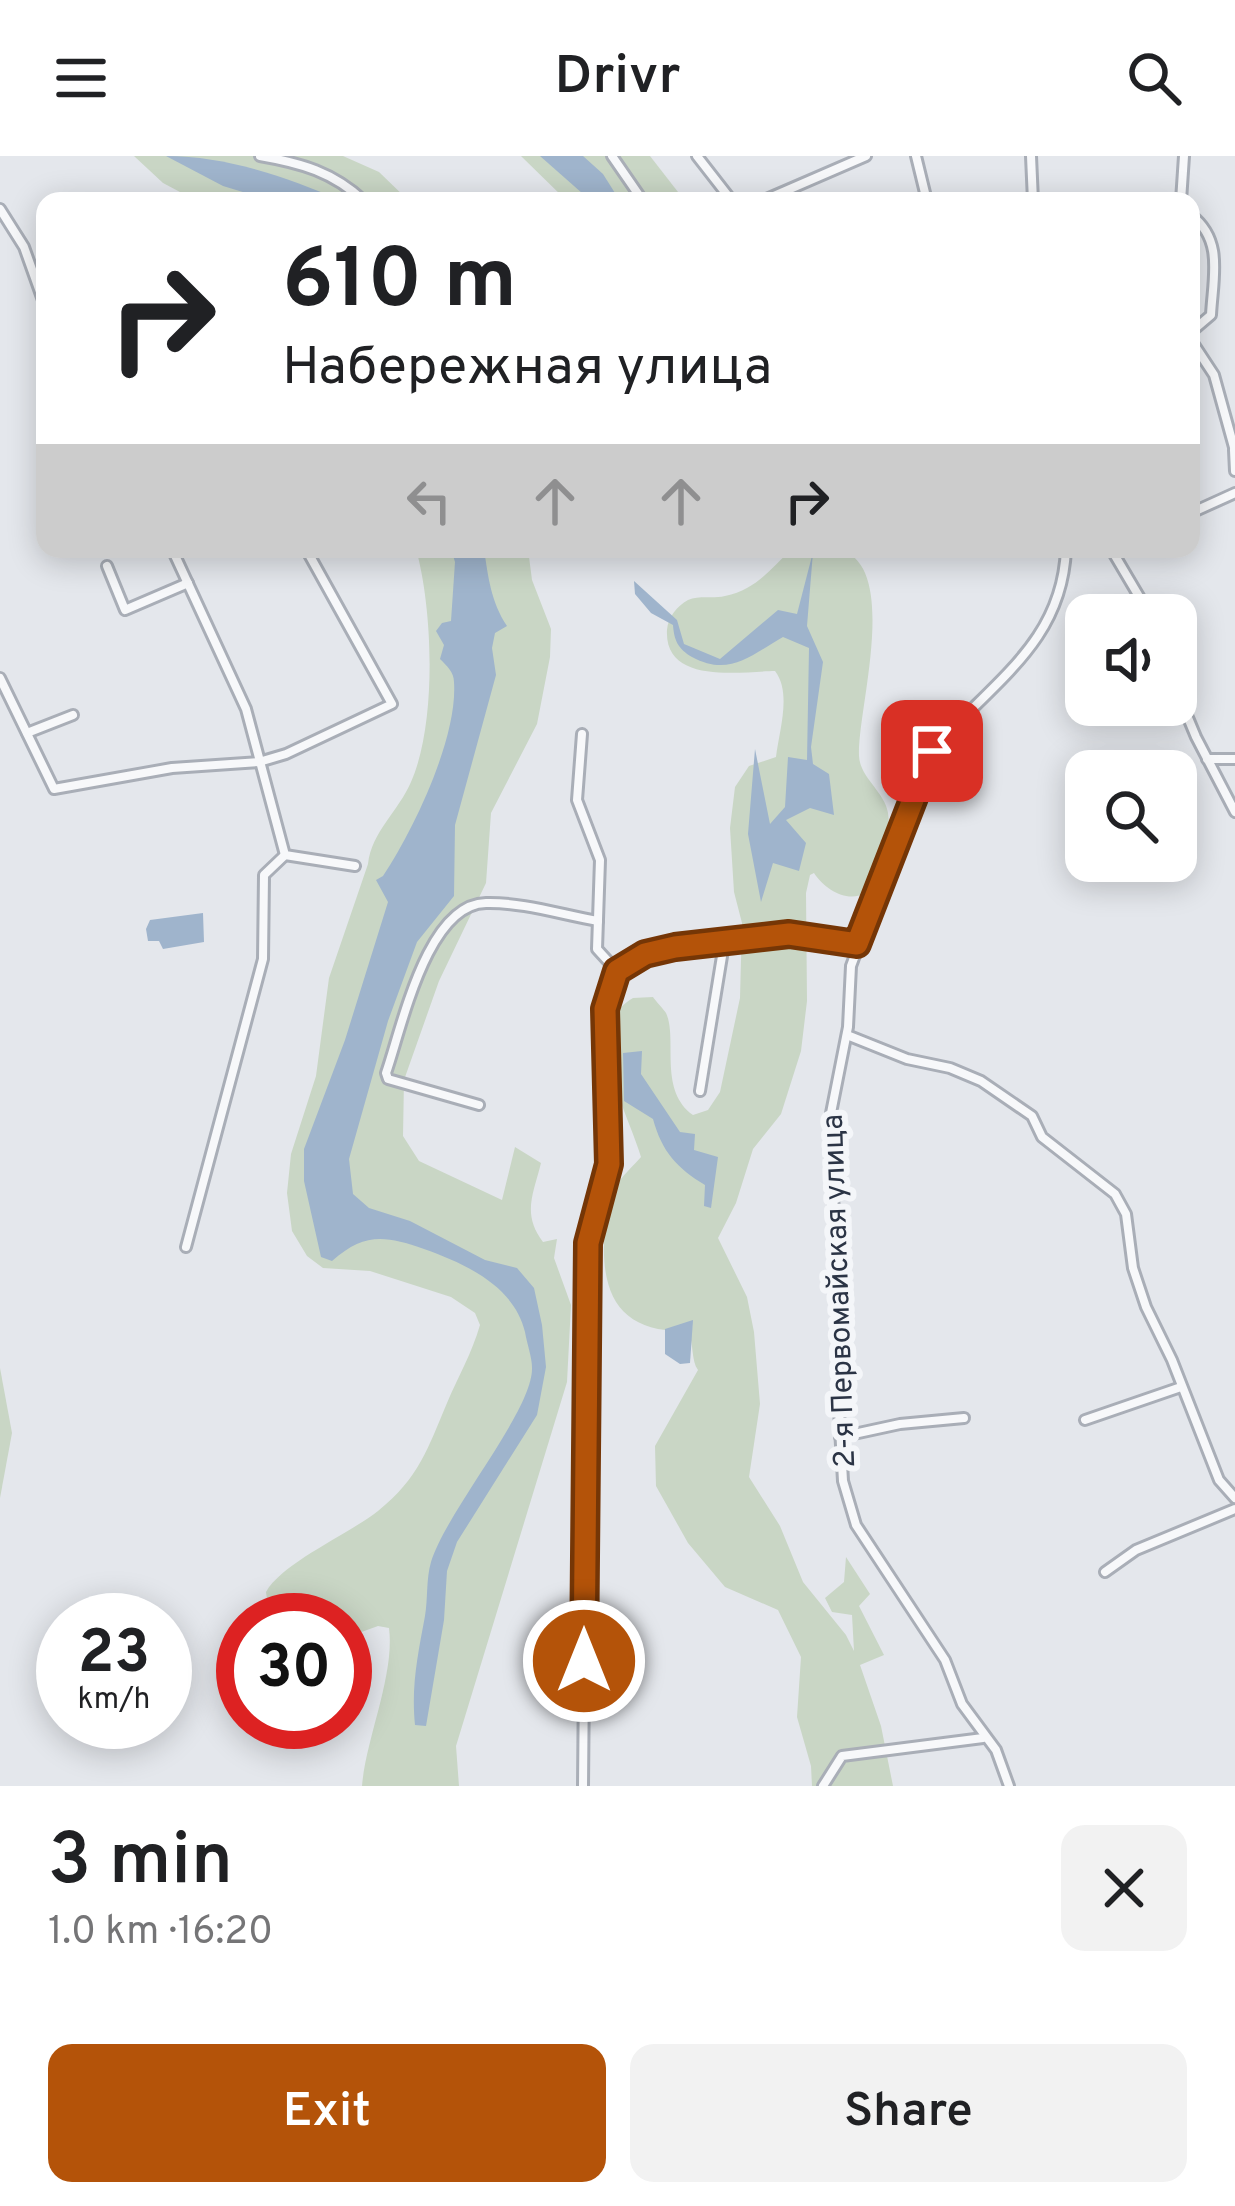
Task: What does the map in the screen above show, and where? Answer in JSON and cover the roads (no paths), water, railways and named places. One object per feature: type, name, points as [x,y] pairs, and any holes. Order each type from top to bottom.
[{"type":"street","points":[[260,156],[312,167],[354,192]]},
{"type":"street","points":[[613,156],[637,192]]},
{"type":"street","points":[[697,156],[725,192]]},
{"type":"street","points":[[782,192],[866,156]]},
{"type":"street","points":[[916,156],[925,192]]},
{"type":"street","points":[[1031,156],[1033,192]]},
{"type":"street","points":[[1182,192],[1184,156]]},
{"type":"street","points":[[0,208],[24,247],[36,281]]},
{"type":"street","points":[[1200,222],[1215,244],[1211,315],[1200,327]]},
{"type":"street","points":[[1200,351],[1214,375],[1235,471]]},
{"type":"street","points":[[1200,509],[1235,493]]},
{"type":"street","points":[[176,558],[246,709],[285,855]]},
{"type":"street","points":[[0,678],[54,789],[172,768],[259,762],[286,754],[392,704],[311,558]]},
{"type":"street","name":"2-я Первомайская улица","points":[[1009,1786],[990,1740],[972,1722],[945,1660],[856,1525],[843,1480],[839,1254],[830,1143],[835,1084],[847,1035],[851,966],[932,751],[940,737],[1037,638],[1060,597],[1065,558]]},
{"type":"street","points":[[1116,558],[1138,594]]},
{"type":"street","points":[[107,566],[125,610],[188,583]]},
{"type":"street","points":[[27,733],[74,715]]},
{"type":"street","points":[[1192,726],[1235,812]]},
{"type":"street","points":[[582,734],[577,800],[601,860],[597,949],[617,971]]},
{"type":"street","points":[[1207,759],[1235,759]]},
{"type":"street","points":[[285,855],[355,866]]},
{"type":"street","points":[[186,1247],[263,959],[264,874],[285,855]]},
{"type":"street","points":[[479,1105],[388,1079],[386,1073],[434,938],[450,918],[485,903],[598,921]]},
{"type":"street","points":[[583,1786],[588,1243],[609,1164],[605,1009],[617,971],[645,954],[675,947],[789,934],[857,944]]},
{"type":"street","points":[[700,1091],[724,944]]},
{"type":"street","points":[[847,1035],[981,1081],[1032,1116],[1042,1137],[1115,1194],[1126,1214],[1138,1286],[1219,1480],[1235,1498]]},
{"type":"street","points":[[1085,1420],[1181,1387]]},
{"type":"street","points":[[840,1437],[900,1424],[964,1418]]},
{"type":"street","points":[[1105,1572],[1136,1550],[1235,1510]]},
{"type":"street","points":[[823,1786],[842,1756],[978,1737],[990,1740]]},
{"type":"water","points":[[166,156],[256,170],[320,192],[243,192]]},
{"type":"water","points":[[540,156],[583,156],[614,192],[581,192]]},
{"type":"water","points":[[454,558],[486,558],[494,598],[507,626],[495,633],[496,675],[455,825],[454,896],[417,942],[388,1021],[349,1159],[353,1194],[369,1208],[410,1221],[485,1260],[517,1268],[534,1288],[546,1367],[537,1415],[457,1542],[447,1571],[444,1620],[426,1726],[415,1725],[414,1697],[431,1562],[519,1409],[529,1387],[530,1355],[510,1302],[486,1279],[456,1262],[386,1239],[354,1245],[332,1261],[321,1257],[304,1181],[304,1149],[345,1040],[388,902],[376,880],[395,857],[420,810],[449,730],[454,678],[440,659],[444,645],[436,631],[451,621]]},
{"type":"water","points":[[813,558],[807,626],[823,662],[811,747],[813,764],[829,774],[834,815],[810,808],[786,820],[806,843],[799,871],[773,863],[761,902],[748,834],[755,749],[770,824],[785,807],[788,757],[807,760],[809,648],[783,637],[739,662],[705,663],[680,647],[673,625],[651,613],[635,594],[634,581],[677,620],[684,644],[720,659],[778,610],[797,614]]},
{"type":"water","points":[[203,913],[204,942],[163,949],[159,941],[148,941],[150,920]]},
{"type":"water","points":[[642,1051],[641,1074],[680,1132],[695,1134],[694,1150],[718,1157],[711,1208],[704,1206],[705,1185],[672,1158],[653,1119],[624,1101],[623,1053]]},
{"type":"water","points":[[693,1320],[690,1363],[680,1364],[665,1354],[665,1329]]}]
